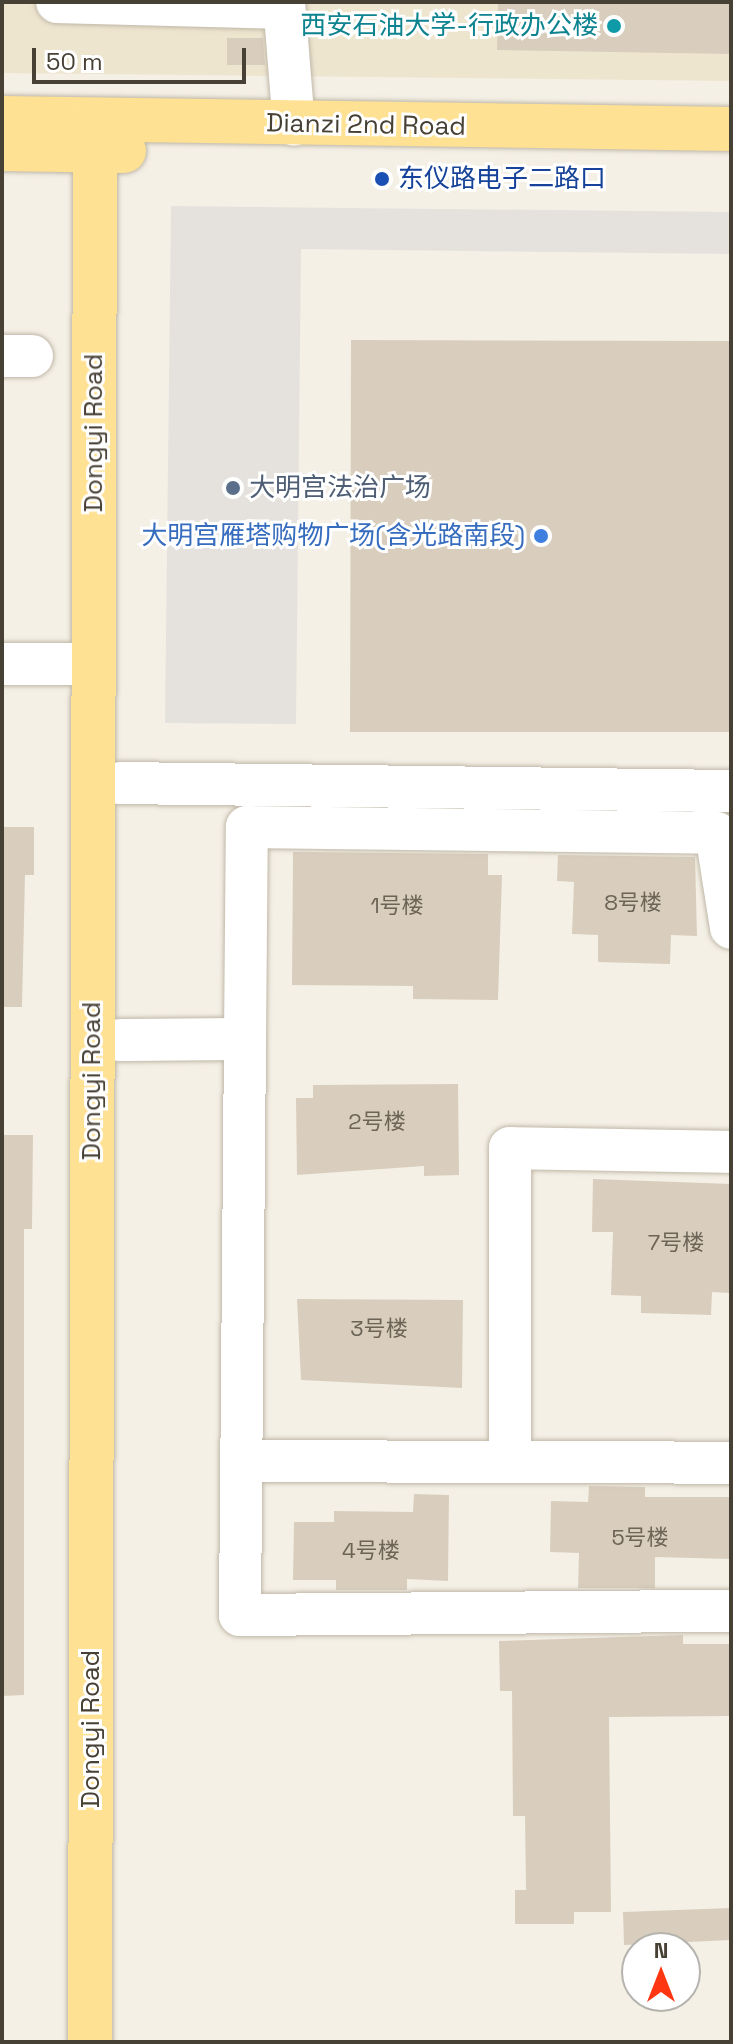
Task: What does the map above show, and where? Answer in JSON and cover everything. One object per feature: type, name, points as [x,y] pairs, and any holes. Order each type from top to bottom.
[{"type":"main road","name":"Dianzi 2nd Road","points":[[2,118],[108,136],[731,158]]},
{"type":"main road","name":"Dianzi 2nd Road","points":[[2,149],[108,136],[294,125],[731,129]]},
{"type":"main road","name":"Dongyi Road","points":[[90,2042],[93,664],[108,136]]},
{"type":"main road","name":"Dongyi Road","points":[[108,136],[120,783],[118,2042]]},
{"type":"street","points":[[57,2],[284,5],[294,125]]},
{"type":"street","points":[[2,664],[93,664]]},
{"type":"street","points":[[120,783],[731,791]]},
{"type":"street","points":[[731,928],[716,833],[247,827],[240,1615],[731,1611]]},
{"type":"street","points":[[120,1040],[245,1039]]},
{"type":"street","points":[[510,1462],[510,1148],[731,1152]]},
{"type":"street","points":[[242,1461],[731,1463]]},
{"type":"shaded area","points":[[2,2],[731,2],[731,81],[2,73]]},
{"type":"shaded area","name":"大明宫法治广场","points":[[171,206],[731,212],[731,254],[301,249],[296,724],[165,723]]},
{"type":"building","name":"西安石油大学-行政办公楼","points":[[498,2],[731,2],[731,54],[497,50]]},
{"type":"building","points":[[227,38],[263,38],[265,65],[227,65]]},
{"type":"building","name":"大明宫雁塔购物广场(含光路南段)","points":[[351,340],[731,341],[731,732],[350,732]]},
{"type":"building","points":[[2,827],[34,827],[34,875],[25,875],[22,1007],[2,1007]]},
{"type":"building","points":[[293,852],[488,854],[488,875],[502,875],[498,1000],[413,999],[413,986],[292,985]]},
{"type":"building","points":[[558,855],[695,857],[697,936],[671,935],[670,964],[598,962],[598,935],[572,934],[574,882],[557,881]]},
{"type":"building","points":[[458,1084],[459,1175],[424,1176],[424,1166],[297,1175],[296,1098],[313,1098],[313,1085]]},
{"type":"building","points":[[2,1135],[33,1135],[32,1229],[24,1229],[24,1695],[2,1696]]},
{"type":"building","points":[[593,1179],[731,1184],[731,1293],[712,1292],[711,1315],[641,1313],[641,1296],[611,1295],[613,1232],[592,1232]]},
{"type":"building","points":[[297,1299],[463,1300],[462,1388],[301,1380]]},
{"type":"building","points":[[589,1486],[645,1487],[645,1497],[731,1497],[731,1559],[655,1557],[655,1588],[578,1588],[579,1553],[550,1552],[551,1501],[588,1502]]},
{"type":"building","points":[[414,1494],[449,1495],[448,1581],[407,1579],[407,1590],[336,1590],[336,1580],[293,1580],[294,1522],[334,1522],[334,1511],[413,1512]]},
{"type":"building","points":[[683,1635],[683,1644],[731,1644],[731,1716],[609,1717],[611,1912],[574,1912],[574,1924],[515,1924],[515,1890],[526,1890],[525,1816],[513,1816],[512,1691],[500,1691],[499,1641]]},
{"type":"building","points":[[731,1908],[731,1940],[701,1941],[701,1932],[624,1932],[623,1912]]},
{"type":"place","name":"西安石油大学-行政办公楼","points":[[614,26]]},
{"type":"place","name":"东仪路电子二路口","points":[[382,179]]},
{"type":"place","name":"大明宫法治广场","points":[[233,488]]},
{"type":"place","name":"大明宫雁塔购物广场(含光路南段)","points":[[541,536]]}]
